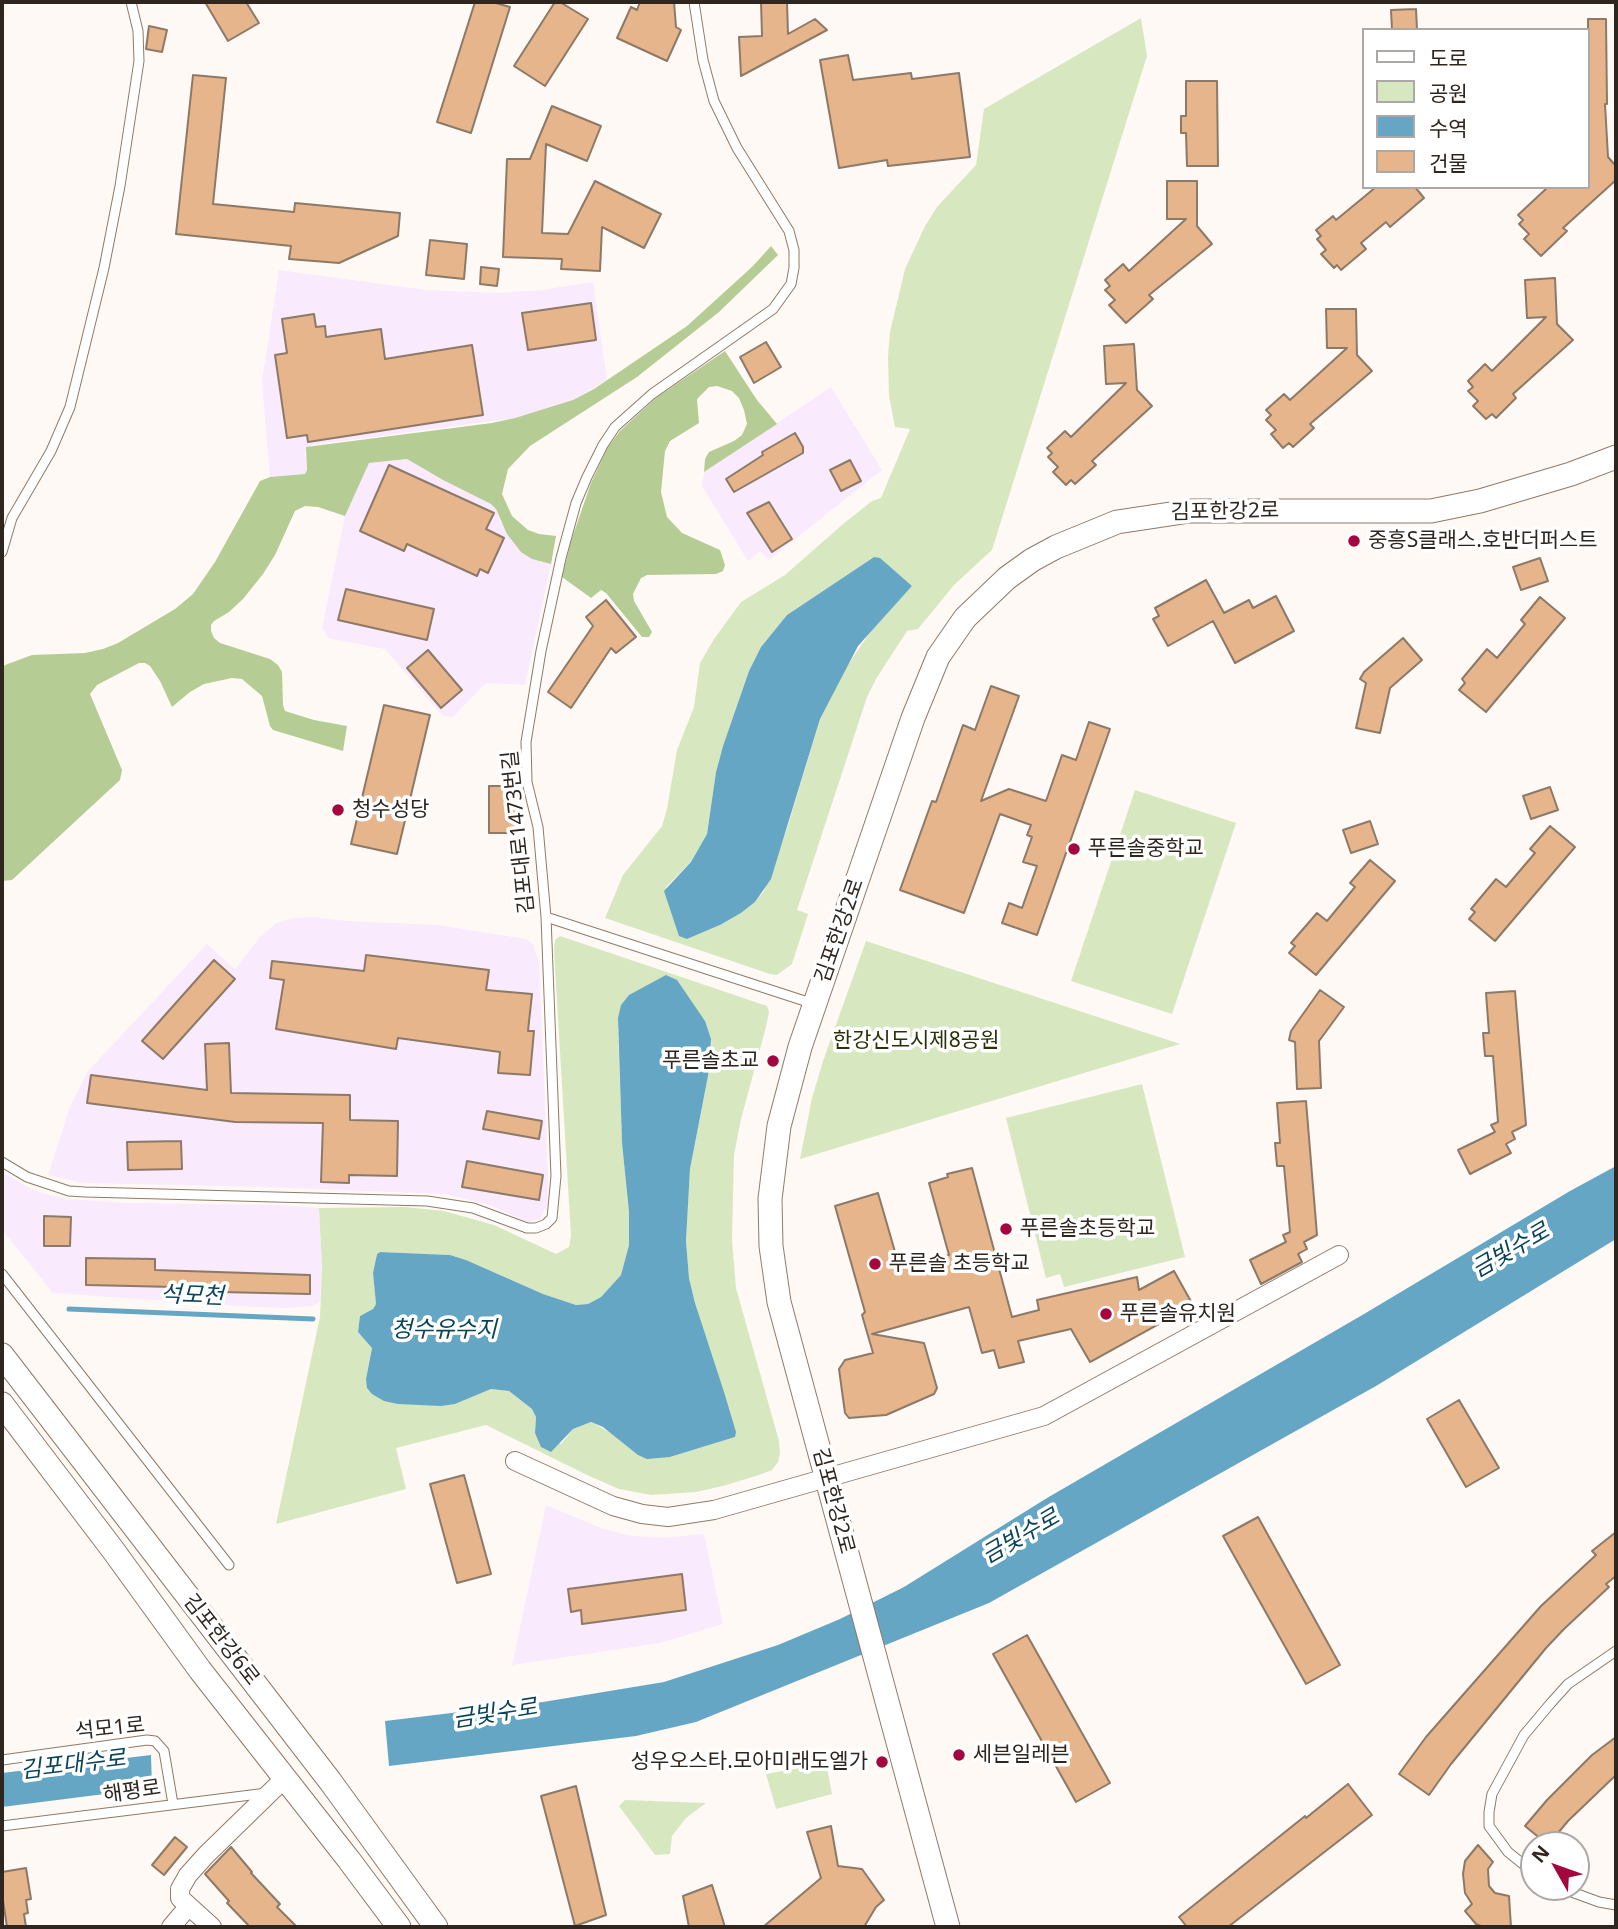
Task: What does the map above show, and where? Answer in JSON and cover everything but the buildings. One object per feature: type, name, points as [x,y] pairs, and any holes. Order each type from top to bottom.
[{"type":"street","name":"김포한강2로","points":[[948,1927],[779,1302],[771,1246],[770,1199],[779,1126],[814,1005],[913,718],[938,657],[965,618],[1007,578],[1032,560],[1086,533],[1117,522],[1156,514],[1215,510],[1431,511],[1479,501],[1571,474],[1616,457]]},
{"type":"street","points":[[515,1461],[613,1506],[642,1514],[668,1517],[714,1510],[1044,1416],[1339,1255]]},
{"type":"street","name":"김포한강6로","points":[[2,1355],[330,1782],[436,1927]]},
{"type":"street","name":"김포한강6로","points":[[2,1404],[120,1559],[200,1670],[276,1786],[399,1927]]},
{"type":"street","points":[[212,1927],[180,1898],[180,1889],[188,1875],[276,1786]]},
{"type":"street","points":[[171,1927],[188,1907]]},
{"type":"lane","points":[[2,552],[12,518],[51,451],[70,407],[104,268],[139,61],[138,31],[131,2]]},
{"type":"lane","name":"김포대로1473번길","points":[[2,1161],[27,1177],[69,1191],[427,1201],[473,1208],[527,1228],[546,1224],[552,1218],[556,1176],[546,917],[538,827],[527,782],[526,742],[555,585],[576,503],[603,445],[628,413],[773,309],[791,284],[794,250],[789,231],[737,148],[713,101],[694,2]]},
{"type":"lane","points":[[546,917],[814,1005]]},
{"type":"lane","points":[[2,1274],[229,1564]]},
{"type":"lane","points":[[1520,1862],[1508,1852],[1489,1826],[1492,1794],[1524,1735],[1549,1704],[1578,1677],[1616,1651]]},
{"type":"lane","name":"석모1로","points":[[2,1760],[155,1741],[164,1751],[173,1804]]},
{"type":"lane","name":"해평로","points":[[2,1826],[173,1804],[276,1786]]},
{"type":"lane","points":[[1590,1899],[1616,1905]]},
{"type":"shaded area","points":[[279,270],[426,290],[498,293],[593,282],[607,380],[573,400],[515,418],[312,445],[305,450],[305,474],[270,477],[262,381]]},
{"type":"shaded area","points":[[831,387],[882,470],[769,560],[760,551],[748,561],[702,486],[704,472]]},
{"type":"shaded area","points":[[407,459],[491,504],[500,521],[532,559],[551,564],[525,685],[486,683],[453,717],[443,716],[385,649],[328,638],[322,628],[345,516],[369,463]]},
{"type":"shaded area","points":[[311,917],[437,925],[526,939],[533,944],[539,962],[548,1178],[547,1205],[540,1219],[528,1222],[490,1205],[445,1194],[83,1183],[48,1175],[70,1107],[88,1071],[207,944],[235,969],[260,937],[276,923]]},
{"type":"shaded area","points":[[2,1172],[29,1188],[68,1199],[319,1208],[322,1267],[320,1302],[312,1306],[289,1308],[253,1307],[53,1293],[2,1230]]},
{"type":"shaded area","points":[[546,1505],[601,1528],[626,1535],[663,1538],[704,1534],[723,1624],[660,1643],[512,1665]]},
{"type":"green space","points":[[1141,18],[1147,56],[992,550],[954,585],[918,629],[907,631],[867,697],[797,910],[808,914],[792,964],[777,975],[770,974],[605,918],[623,875],[662,826],[677,750],[694,707],[700,663],[714,639],[741,602],[785,575],[843,524],[872,501],[881,498],[910,429],[895,427],[889,396],[890,332],[905,269],[937,207],[976,165],[984,109]],"holes":[[[874,557],[912,586],[871,631],[845,669],[820,719],[787,829],[764,891],[741,913],[687,939],[666,887],[691,862],[707,834],[716,772],[723,746],[749,671],[761,647],[787,615]]]},
{"type":"green space","points":[[771,246],[778,255],[719,312],[637,377],[530,446],[508,469],[502,494],[512,516],[528,530],[556,536],[551,564],[532,559],[521,552],[507,534],[491,504],[407,459],[369,463],[345,516],[318,507],[305,506],[295,511],[263,574],[243,599],[214,621],[211,631],[220,643],[270,659],[278,665],[282,672],[285,711],[347,726],[343,751],[273,730],[262,696],[242,679],[232,678],[204,684],[172,707],[150,666],[139,663],[97,685],[90,694],[122,770],[120,780],[12,880],[2,881],[2,668],[5,665],[32,655],[85,653],[103,649],[175,609],[193,594],[215,562],[260,481],[270,477],[305,474],[306,447],[492,423],[573,400],[594,389],[687,326]]},
{"type":"green space","points":[[725,351],[757,400],[777,424],[704,472],[705,459],[709,452],[734,441],[742,435],[747,424],[739,398],[732,391],[717,386],[709,387],[697,399],[699,423],[670,441],[665,451],[661,492],[667,517],[682,533],[720,550],[725,565],[723,571],[716,574],[647,575],[641,578],[633,594],[634,601],[652,632],[649,637],[642,637],[606,593],[601,590],[591,598],[562,577],[571,541],[591,483],[608,447],[620,431],[657,397]]},
{"type":"green space","points":[[1135,790],[1236,823],[1172,1014],[1071,981]]},
{"type":"green space","points":[[560,936],[767,1006],[769,1012],[766,1027],[734,1155],[732,1239],[736,1288],[779,1441],[778,1462],[772,1470],[723,1486],[696,1492],[651,1495],[619,1489],[486,1425],[396,1448],[406,1489],[276,1524],[320,1317],[322,1267],[319,1208],[405,1207],[444,1211],[494,1225],[556,1254],[569,1247],[571,1236],[555,940]],"holes":[[[630,995],[698,1012],[705,1021],[708,1076],[690,1169],[686,1241],[689,1278],[735,1437],[670,1457],[615,1435],[591,1422],[573,1429],[561,1444],[535,1433],[536,1417],[532,1409],[509,1391],[491,1389],[455,1404],[366,1379],[372,1347],[358,1332],[360,1316],[373,1309],[376,1304],[373,1273],[377,1254],[380,1252],[450,1255],[576,1305],[588,1304],[601,1297],[621,1275],[629,1245],[618,1029],[621,1005]]]},
{"type":"green space","name":"한강신도시제8공원","points":[[866,941],[1180,1044],[800,1159],[812,1098],[823,1061]]},
{"type":"green space","points":[[1142,1084],[1185,1257],[1064,1287],[1060,1274],[1046,1278],[1006,1118]]},
{"type":"green space","points":[[826,1763],[832,1794],[776,1809],[766,1774]]},
{"type":"green space","points":[[625,1800],[706,1803],[686,1818],[672,1836],[670,1854],[655,1855],[619,1806]]},
{"type":"water","points":[[874,557],[880,558],[912,586],[858,646],[820,719],[771,879],[755,902],[741,913],[687,939],[679,936],[664,891],[691,862],[707,834],[716,772],[723,746],[749,671],[761,647],[787,615]]},
{"type":"water","name":"청수유수지","points":[[666,975],[677,980],[705,1021],[711,1039],[708,1076],[690,1169],[686,1241],[689,1278],[695,1303],[736,1432],[735,1437],[670,1457],[647,1459],[603,1427],[591,1422],[573,1429],[551,1452],[541,1447],[535,1433],[536,1417],[532,1409],[509,1391],[491,1389],[455,1404],[441,1406],[398,1404],[384,1401],[372,1394],[367,1388],[366,1379],[372,1348],[358,1332],[360,1316],[373,1309],[376,1304],[373,1273],[377,1254],[380,1252],[450,1255],[576,1305],[588,1304],[601,1297],[621,1275],[629,1245],[629,1212],[622,1143],[618,1018],[621,1005],[629,995]]},
{"type":"water","name":"금빛수로","points":[[1616,1166],[1616,1239],[1376,1386],[989,1603],[696,1722],[636,1736],[389,1766],[385,1721],[543,1702],[664,1682],[778,1645],[840,1619],[904,1587],[1047,1498]]},
{"type":"water","name":"김포대수로","points":[[151,1755],[152,1788],[2,1807],[2,1773]]},
{"type":"waterway","name":"석모천","points":[[69,1309],[313,1319]]},
{"type":"place","name":"중흥S클래스.호반더퍼스트","points":[[1354,541]]},
{"type":"place","name":"청수성당","points":[[338,810]]},
{"type":"place","name":"푸른솔중학교","points":[[1074,849]]},
{"type":"place","name":"푸른솔초교","points":[[773,1061]]},
{"type":"place","name":"푸른솔초등학교","points":[[1006,1229]]},
{"type":"place","name":"푸른솔 초등학교","points":[[875,1264]]},
{"type":"place","name":"푸른솔유치원","points":[[1106,1314]]},
{"type":"place","name":"세븐일레븐","points":[[959,1755]]},
{"type":"place","name":"성우오스타.모아미래도엘가","points":[[882,1762]]}]
